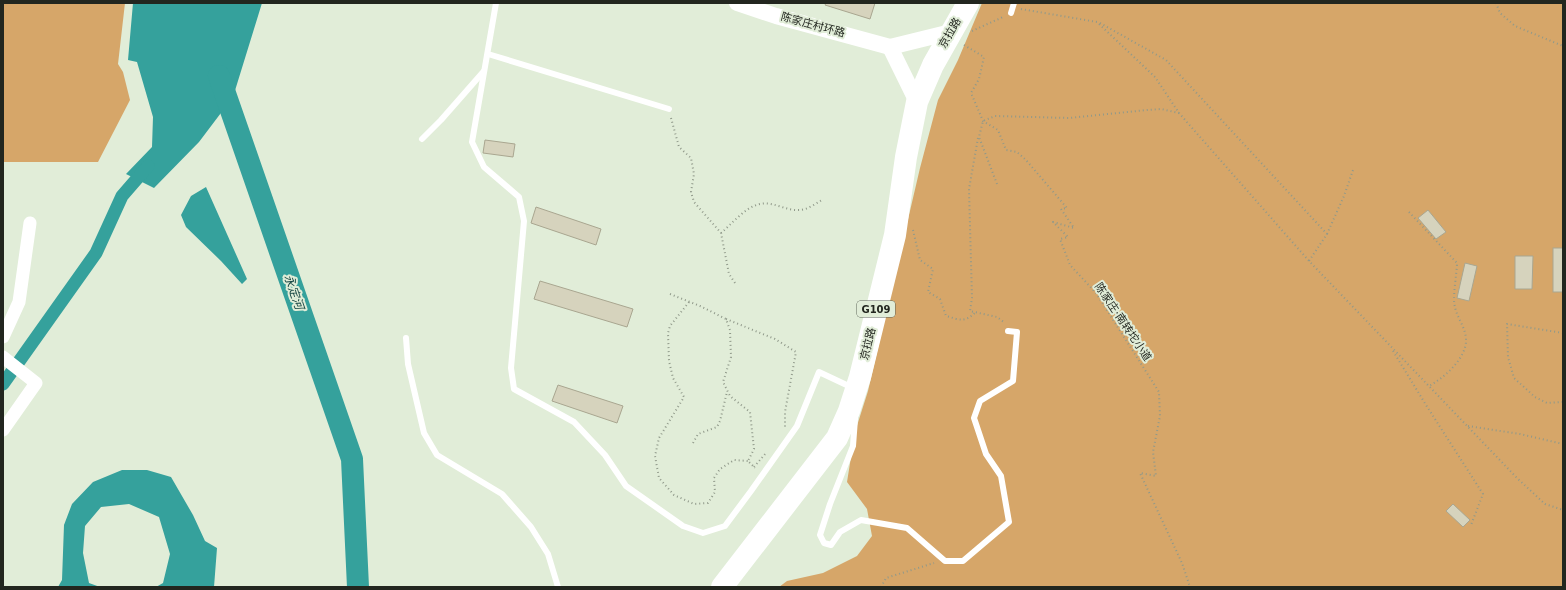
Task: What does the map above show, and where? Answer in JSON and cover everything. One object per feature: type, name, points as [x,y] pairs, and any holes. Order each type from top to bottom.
[{"type":"highway","name":"京拉路","points":[[722,587],[837,438],[849,411],[856,390],[895,235],[906,157],[917,102],[933,65],[968,3]]},
{"type":"street","name":"陈家庄村环路","points":[[737,3],[776,16],[890,47]]},
{"type":"street","points":[[917,102],[890,47],[948,37]]},
{"type":"street","points":[[3,337],[19,302],[30,223]]},
{"type":"street","points":[[3,357],[36,383],[3,430]]},
{"type":"lane","points":[[496,3],[472,142],[484,167],[519,197],[524,221],[511,368],[514,388],[574,422],[605,455],[626,486],[683,526],[703,533],[725,526],[762,475],[797,426],[819,372],[856,390]]},
{"type":"lane","points":[[1011,13],[1014,3]]},
{"type":"lane","points":[[488,54],[669,109]]},
{"type":"lane","points":[[422,139],[441,120],[484,71]]},
{"type":"lane","points":[[849,411],[855,418],[853,446],[830,504],[820,535],[824,543],[831,545],[840,532],[861,520],[907,528],[945,561],[963,561],[1009,522],[1001,476],[986,454],[974,418],[980,401],[1012,382],[1017,332],[1008,331]]},
{"type":"lane","points":[[406,338],[408,364],[424,433],[437,454],[502,494],[531,527],[548,554],[558,587]]},
{"type":"path","points":[[1496,3],[1500,13],[1515,26],[1563,46]]},
{"type":"path","points":[[948,37],[1021,9],[1097,22],[1166,60],[1327,234]]},
{"type":"path","points":[[1097,22],[1155,77],[1180,113],[1309,261],[1518,479],[1545,504],[1563,510]]},
{"type":"path","points":[[948,37],[960,42],[984,57],[979,79],[971,93],[983,121],[978,137],[969,189],[968,210],[972,298],[970,311],[997,316],[1007,324],[1008,331]]},
{"type":"path","points":[[669,109],[679,147],[691,158],[694,174],[691,192],[694,202],[721,233],[729,274],[735,283]]},
{"type":"path","points":[[983,121],[995,116],[1069,118],[1147,110],[1161,110],[1180,113]]},
{"type":"path","name":"陈家庄·南转坨小道","points":[[983,121],[998,130],[1006,150],[1017,152],[1026,160],[1068,208],[1061,209],[1074,228],[1053,222],[1068,237],[1060,239],[1070,265],[1096,293],[1159,392],[1160,416],[1152,452],[1156,476],[1140,473],[1182,563],[1190,587]]},
{"type":"path","points":[[978,137],[997,184]]},
{"type":"path","points":[[1309,261],[1327,234],[1344,196],[1353,170]]},
{"type":"path","points":[[721,233],[748,210],[758,204],[764,203],[799,210],[808,208],[822,200]]},
{"type":"path","points":[[1409,212],[1457,263],[1454,306],[1462,322],[1466,340],[1462,352],[1454,366],[1442,379],[1429,386]]},
{"type":"path","points":[[912,228],[915,235],[920,260],[933,269],[928,292],[940,299],[946,316],[962,321],[968,319],[976,312]]},
{"type":"path","points":[[670,294],[775,339],[796,352],[785,412],[785,429]]},
{"type":"path","points":[[689,302],[670,326],[668,333],[673,378],[684,398],[659,438],[655,456],[659,478],[674,495],[694,504],[708,503],[715,492],[714,478],[720,469],[734,460],[748,461],[762,475]]},
{"type":"path","points":[[726,319],[730,330],[731,357],[723,382],[730,396],[750,412],[754,449],[748,461]]},
{"type":"path","points":[[1563,333],[1507,324],[1508,357],[1514,378],[1535,397],[1547,403],[1563,402]]},
{"type":"path","points":[[1391,346],[1426,405],[1483,494],[1471,525]]},
{"type":"path","points":[[693,443],[698,434],[717,427],[728,391]]},
{"type":"path","points":[[1467,426],[1520,434],[1563,444]]},
{"type":"path","points":[[754,467],[767,451]]},
{"type":"path","points":[[881,587],[886,578],[945,561]]},
{"type":"shaded area","points":[[3,3],[125,3],[118,64],[123,72],[130,100],[98,162],[3,162]]},
{"type":"shaded area","points":[[982,3],[1563,3],[1563,587],[779,587],[787,581],[823,573],[857,556],[872,536],[867,509],[847,482],[855,432],[868,391],[920,168],[938,100],[958,60]]},
{"type":"water","points":[[133,3],[262,3],[233,97],[199,142],[154,188],[126,174],[152,147],[153,117],[137,62],[128,60]]},
{"type":"water","points":[[206,187],[247,279],[242,284],[186,227],[181,215],[191,196]]},
{"type":"water","points":[[122,470],[147,470],[171,477],[193,515],[205,541],[217,548],[214,587],[156,587],[163,583],[170,554],[159,517],[129,504],[101,507],[85,526],[83,553],[89,583],[100,587],[58,587],[62,580],[64,525],[72,504],[93,482]]},
{"type":"building","points":[[826,3],[875,3],[870,19],[825,5]]},
{"type":"building","points":[[485,140],[515,144],[513,157],[483,153]]},
{"type":"building","points":[[536,207],[601,229],[596,245],[531,223]]},
{"type":"building","points":[[1428,210],[1446,232],[1436,239],[1418,218]]},
{"type":"building","points":[[1553,248],[1563,248],[1563,292],[1553,292]]},
{"type":"building","points":[[1515,256],[1533,256],[1532,289],[1515,289]]},
{"type":"building","points":[[1465,263],[1477,266],[1469,301],[1457,298]]},
{"type":"building","points":[[540,281],[633,309],[627,327],[534,299]]},
{"type":"building","points":[[558,385],[623,406],[617,423],[552,401]]},
{"type":"building","points":[[1453,504],[1470,520],[1463,527],[1446,511]]},
{"type":"waterway","name":"永定河","points":[[219,76],[352,459],[358,587]]},
{"type":"waterway","points":[[3,384],[96,253],[122,196],[148,166]]}]
